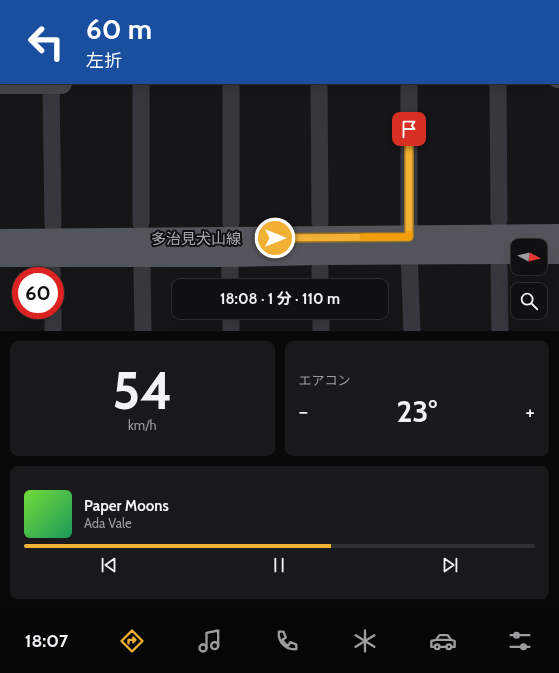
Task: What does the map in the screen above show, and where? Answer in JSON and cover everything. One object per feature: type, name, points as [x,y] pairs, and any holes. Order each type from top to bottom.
[{"type":"main road","name":"多治見犬山線","points":[[0,256],[230,256],[319,254],[409,245],[559,235]]},
{"type":"main road","name":"多治見犬山線","points":[[0,240],[409,245],[511,252]]},
{"type":"main road","points":[[547,253],[559,253]]},
{"type":"street","points":[[51,84],[53,225]]},
{"type":"street","points":[[141,84],[141,223]]},
{"type":"street","points":[[231,84],[231,223]]},
{"type":"street","points":[[319,84],[320,222]]},
{"type":"street","points":[[409,84],[409,245],[412,331]]},
{"type":"street","points":[[498,84],[499,220]]},
{"type":"street","points":[[499,266],[500,331]]},
{"type":"street","points":[[230,268],[230,279]]},
{"type":"street","points":[[320,268],[320,279]]},
{"type":"street","points":[[142,269],[143,331]]},
{"type":"street","points":[[53,319],[53,331]]},
{"type":"street","points":[[231,319],[231,331]]},
{"type":"street","points":[[320,319],[321,331]]},
{"type":"slow traffic","points":[[363,237],[409,237],[409,234]]},
{"type":"route","points":[[275,238],[409,237],[409,129]]}]
